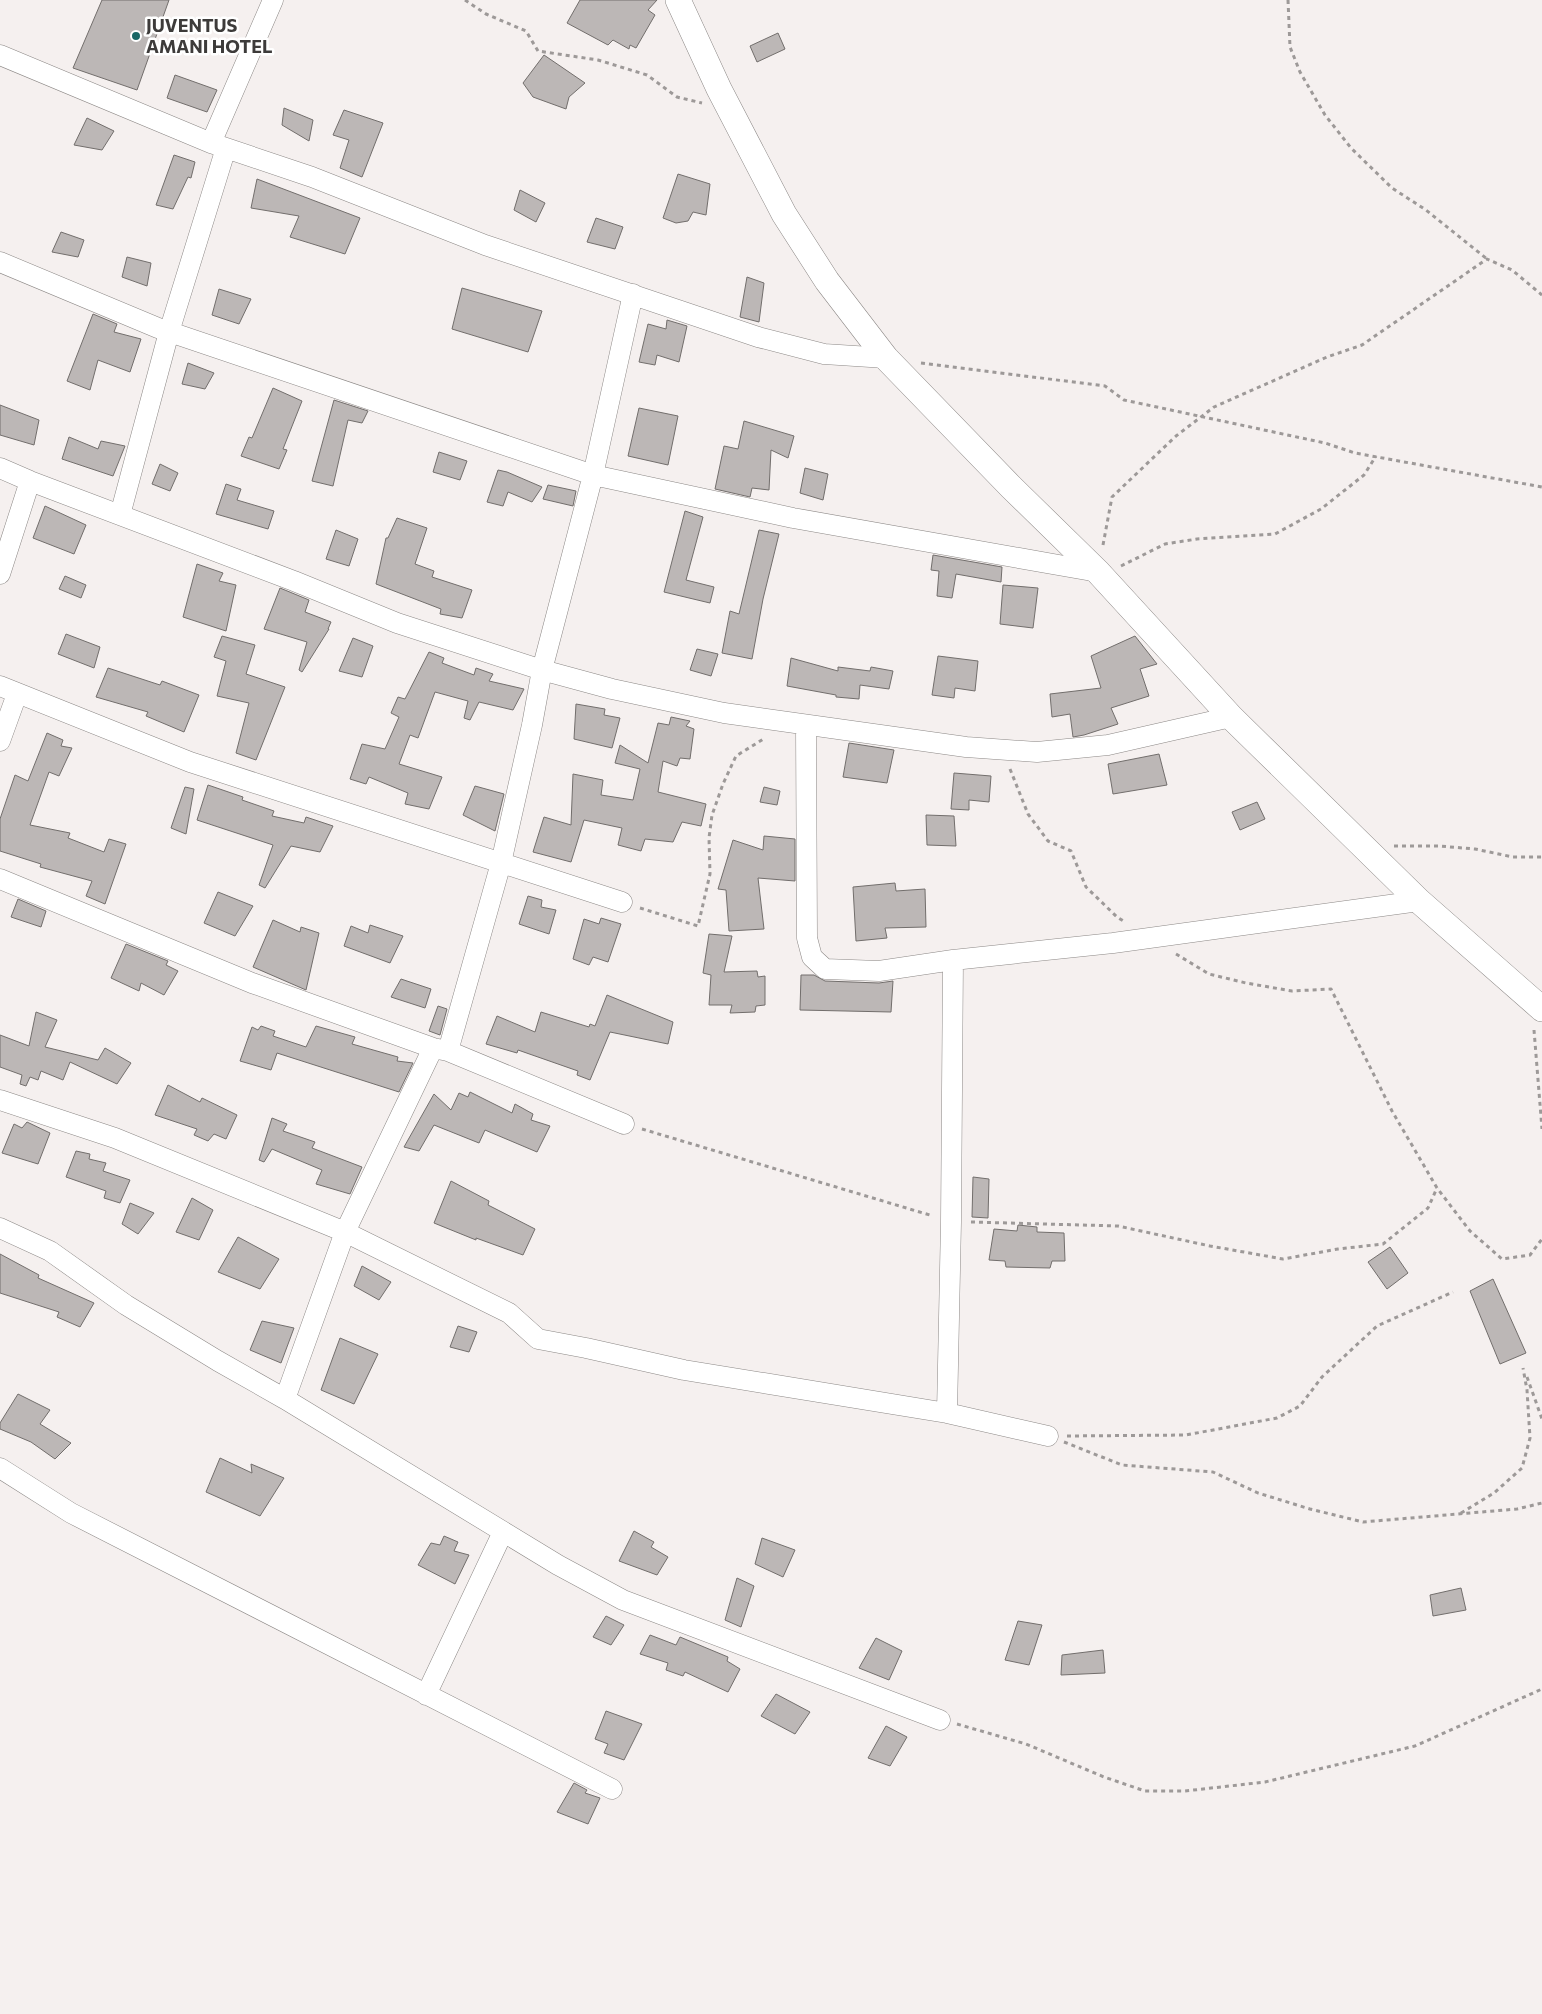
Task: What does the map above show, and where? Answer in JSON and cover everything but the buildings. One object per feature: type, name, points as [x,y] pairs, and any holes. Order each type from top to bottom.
[{"type":"street","points":[[120,515],[218,145],[273,0]]},
{"type":"street","points":[[678,0],[730,110],[789,222],[826,281],[886,358],[1011,488],[1102,577],[1231,716],[1419,901],[1537,1004]]},
{"type":"street","points":[[0,55],[218,145],[312,177],[485,245],[758,337],[824,354],[886,358]]},
{"type":"street","points":[[0,262],[169,332],[593,475],[793,518],[1102,577]]},
{"type":"street","points":[[285,1399],[345,1232],[441,1050],[501,863],[532,725],[542,670],[593,475],[633,294]]},
{"type":"street","points":[[0,468],[30,482],[294,581],[397,623],[542,670],[612,689],[724,713],[966,747],[1038,752],[1108,745],[1231,716]]},
{"type":"street","points":[[0,574],[30,482]]},
{"type":"street","points":[[0,741],[8,690],[190,762],[622,902]]},
{"type":"street","points":[[806,726],[807,938],[812,957],[825,969],[880,971],[954,960],[1146,939],[1419,901]]},
{"type":"street","points":[[0,879],[252,982],[441,1050],[624,1124]]},
{"type":"street","points":[[947,1413],[954,960]]},
{"type":"street","points":[[0,1100],[116,1138],[345,1232],[509,1313],[538,1339],[684,1370],[947,1413],[1048,1436]]},
{"type":"street","points":[[0,1228],[50,1251],[126,1306],[285,1399],[558,1565],[623,1600],[940,1720]]},
{"type":"street","points":[[0,1468],[71,1513],[612,1790]]},
{"type":"street","points":[[426,1695],[503,1532]]},
{"type":"path","points":[[465,0],[486,14],[526,31],[538,51],[598,60],[648,75],[677,97],[730,110]]},
{"type":"path","points":[[1288,0],[1290,47],[1300,72],[1325,115],[1351,148],[1392,188],[1426,210],[1487,259],[1512,270],[1542,295]]},
{"type":"path","points":[[1102,577],[1112,497],[1176,436],[1214,407],[1327,357],[1362,345],[1487,259]]},
{"type":"path","points":[[886,358],[1105,386],[1124,400],[1376,456],[1542,487]]},
{"type":"path","points":[[1102,577],[1164,544],[1197,539],[1275,534],[1321,509],[1364,475],[1376,456]]},
{"type":"path","points":[[622,902],[698,926],[710,874],[709,838],[712,815],[723,784],[736,756],[772,735]]},
{"type":"path","points":[[1005,750],[1010,769],[1028,814],[1048,841],[1071,851],[1086,887],[1117,917],[1133,927],[1146,939],[1209,974],[1292,991],[1331,989],[1392,1111],[1437,1188],[1470,1231],[1502,1260],[1530,1254],[1542,1240]]},
{"type":"path","points":[[1369,852],[1376,846],[1438,846],[1474,849],[1513,857],[1542,857]]},
{"type":"path","points":[[1537,1004],[1542,1129]]},
{"type":"path","points":[[624,1124],[951,1222],[1118,1226],[1210,1246],[1283,1259],[1338,1249],[1383,1244],[1428,1208],[1437,1188]]},
{"type":"path","points":[[1048,1436],[1186,1434],[1277,1418],[1300,1406],[1322,1377],[1377,1326],[1453,1292]]},
{"type":"path","points":[[1460,1513],[1494,1493],[1522,1468],[1530,1438],[1527,1390],[1523,1368],[1542,1419]]},
{"type":"path","points":[[1048,1436],[1122,1465],[1213,1472],[1258,1493],[1310,1509],[1363,1522],[1517,1509],[1542,1503]]},
{"type":"path","points":[[940,1720],[979,1729],[1026,1744],[1104,1777],[1145,1791],[1185,1791],[1265,1782],[1415,1746],[1542,1689]]},
{"type":"place","name":"JUVENTUS AMANI HOTEL","points":[[136,36]]}]
